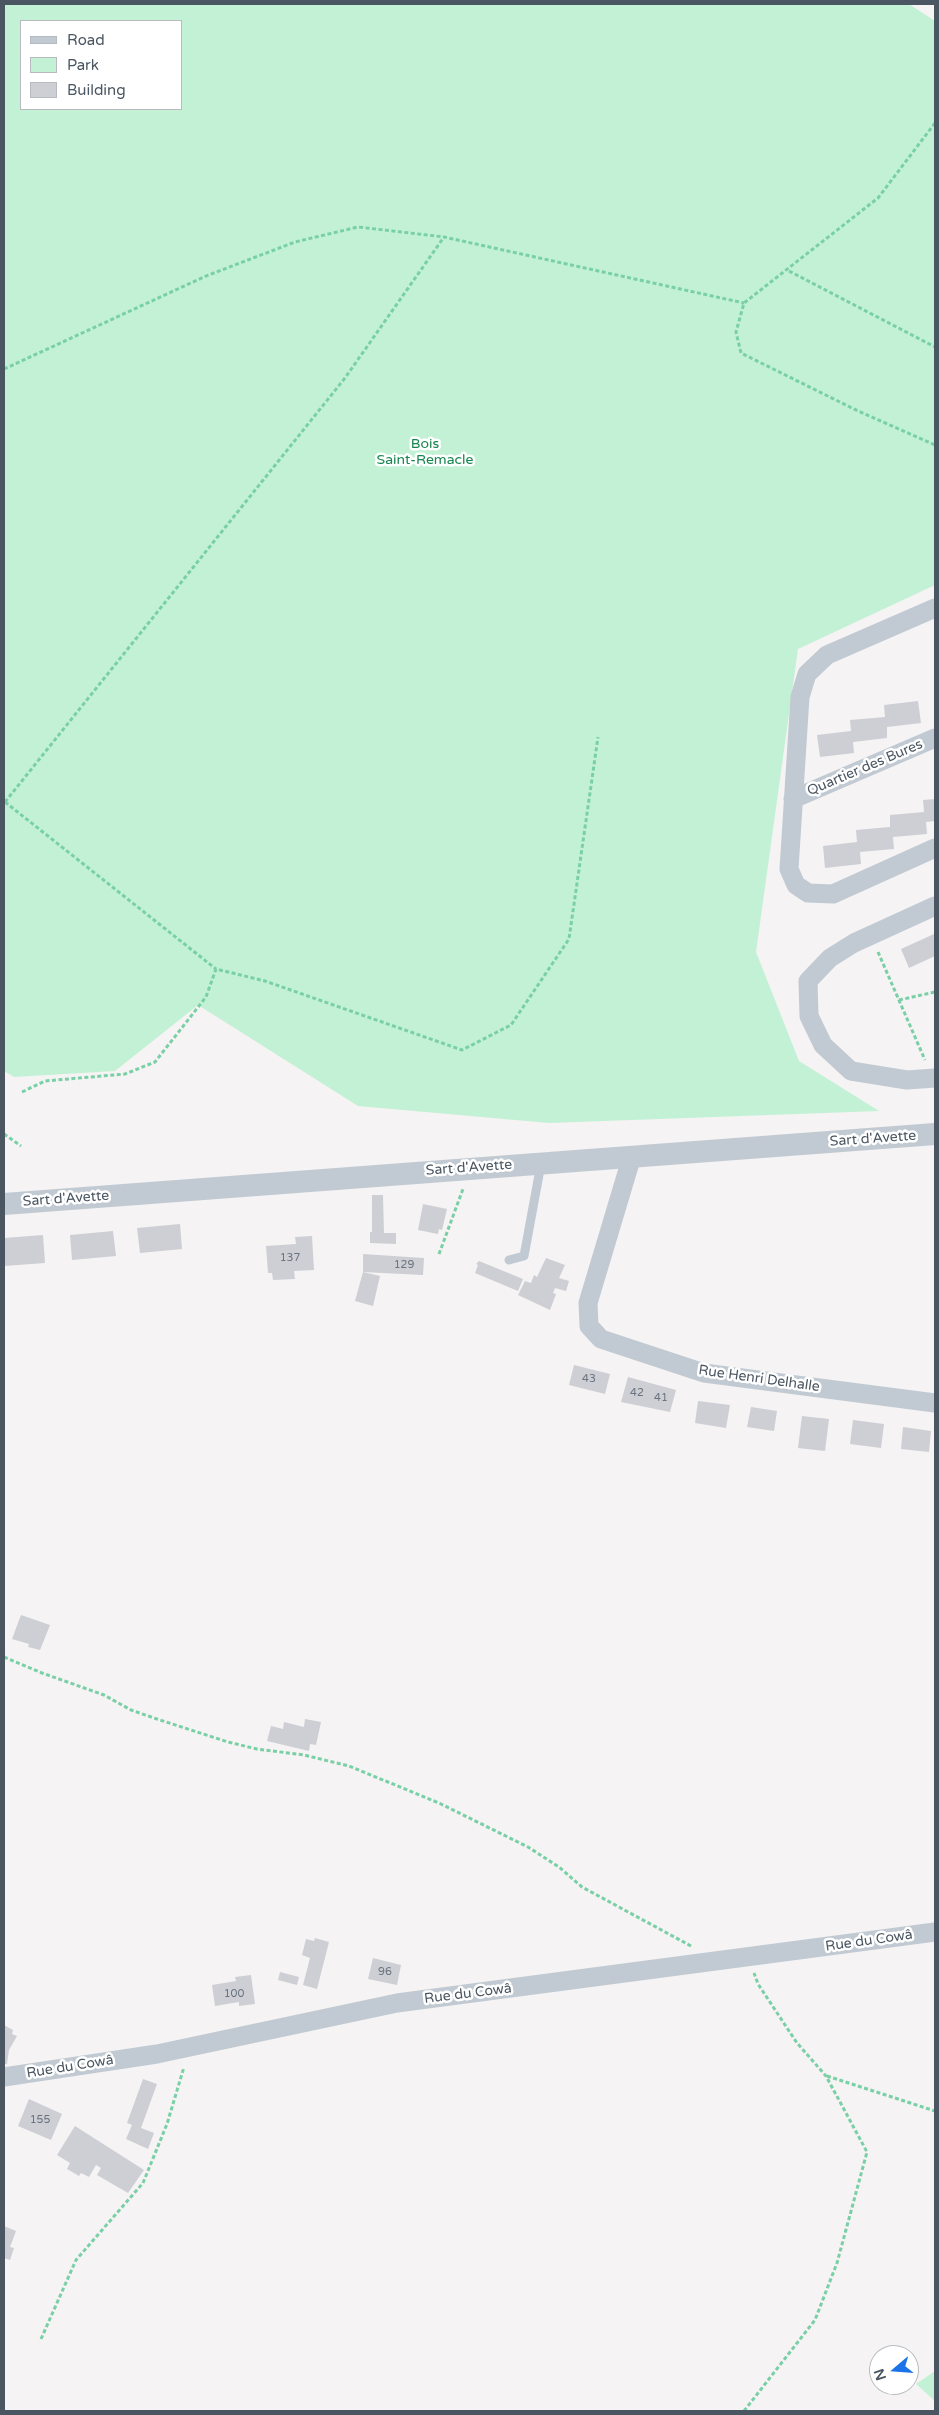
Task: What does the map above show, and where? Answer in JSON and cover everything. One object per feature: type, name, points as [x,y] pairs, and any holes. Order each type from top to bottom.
[{"type":"street","points":[[794,799],[800,697],[808,674],[828,656],[935,608]]},
{"type":"street","name":"Quartier des Bures","points":[[935,738],[794,799],[789,869],[796,885],[808,893],[833,894],[935,848]]},
{"type":"street","points":[[934,1078],[907,1080],[851,1071],[823,1045],[809,1016],[808,981],[830,958],[871,935],[935,906]]},
{"type":"street","name":"Sart d'Avette","points":[[4,1204],[935,1134]]},
{"type":"street","name":"Rue Henri Delhalle","points":[[632,1156],[588,1303],[589,1326],[601,1339],[704,1373],[935,1403]]},
{"type":"street","name":"Rue du Cowâ","points":[[4,2077],[188,2047],[397,2003],[935,1932]]},
{"type":"lane","points":[[509,1260],[524,1256],[541,1164]]},
{"type":"path","points":[[935,123],[878,198],[788,271],[744,303],[736,332],[741,353],[858,411],[935,445]]},
{"type":"path","points":[[4,369],[206,276],[295,242],[358,227],[444,236],[744,303]]},
{"type":"path","points":[[444,236],[345,378],[4,802],[216,969],[265,981],[462,1050],[511,1025],[569,939],[598,737]]},
{"type":"path","points":[[788,271],[935,347]]},
{"type":"path","points":[[871,935],[934,1078]]},
{"type":"path","points":[[22,1092],[45,1081],[125,1074],[155,1062],[206,997],[216,969]]},
{"type":"path","points":[[899,1000],[935,992]]},
{"type":"path","points":[[4,1134],[21,1146]]},
{"type":"path","points":[[439,1254],[466,1182],[466,1168]]},
{"type":"path","points":[[4,1657],[42,1673],[104,1694],[135,1711],[228,1742],[257,1749],[304,1755],[349,1766],[439,1802],[528,1847],[559,1867],[582,1886],[691,1946],[705,1963]]},
{"type":"path","points":[[744,2411],[816,2320],[837,2263],[867,2152],[826,2076],[797,2043],[758,1984],[749,1958]]},
{"type":"path","points":[[41,2339],[76,2260],[143,2183],[168,2124],[188,2047]]},
{"type":"path","points":[[826,2076],[935,2111]]},
{"type":"green space","name":"Bois Saint-Remacle","points":[[4,4],[909,4],[935,21],[935,585],[798,649],[756,952],[799,1061],[879,1111],[549,1123],[358,1106],[198,1005],[115,1071],[14,1077],[4,1071]]},
{"type":"green space","points":[[935,2371],[935,2401],[919,2387],[919,2382]]},
{"type":"building","points":[[918,701],[921,723],[887,727],[887,738],[853,742],[854,753],[820,757],[817,735],[851,731],[850,720],[885,717],[884,705]]},
{"type":"building","points":[[935,799],[935,821],[926,822],[927,834],[893,837],[894,849],[860,852],[861,864],[825,868],[823,846],[857,842],[856,830],[890,827],[890,815],[924,812],[923,800]]},
{"type":"building","points":[[934,934],[935,956],[909,968],[901,949]]},
{"type":"building","points":[[372,1195],[383,1195],[384,1233],[396,1233],[396,1244],[370,1243],[370,1232],[372,1232]]},
{"type":"building","points":[[423,1204],[447,1209],[442,1230],[439,1229],[438,1234],[418,1230]]},
{"type":"building","points":[[180,1224],[182,1249],[140,1253],[137,1228]]},
{"type":"building","points":[[113,1231],[116,1256],[72,1260],[70,1235]]},
{"type":"building","points":[[43,1235],[45,1263],[4,1266],[4,1238]]},
{"type":"building","points":[[312,1236],[314,1270],[294,1271],[295,1279],[273,1280],[272,1273],[268,1273],[266,1246],[296,1244],[295,1237]]},
{"type":"building","points":[[363,1254],[424,1258],[423,1275],[363,1272]]},
{"type":"building","points":[[546,1258],[565,1265],[559,1278],[569,1281],[566,1291],[555,1288],[553,1293],[556,1294],[550,1310],[518,1295],[525,1281],[531,1283],[534,1275],[537,1277]]},
{"type":"building","points":[[479,1261],[523,1279],[518,1291],[475,1273],[478,1265],[476,1264]]},
{"type":"building","points":[[363,1272],[380,1276],[373,1306],[355,1301]]},
{"type":"building","points":[[574,1365],[610,1374],[605,1394],[569,1385]]},
{"type":"building","points":[[628,1377],[676,1390],[670,1412],[621,1402]]},
{"type":"building","points":[[698,1401],[730,1405],[726,1428],[695,1423]]},
{"type":"building","points":[[751,1407],[777,1411],[774,1431],[747,1427]]},
{"type":"building","points":[[802,1416],[829,1419],[825,1451],[798,1448]]},
{"type":"building","points":[[853,1420],[884,1424],[881,1448],[850,1444]]},
{"type":"building","points":[[903,1427],[931,1431],[929,1452],[901,1449]]},
{"type":"building","points":[[21,1615],[50,1625],[40,1650],[28,1647],[29,1644],[12,1639]]},
{"type":"building","points":[[305,1719],[321,1722],[316,1745],[310,1744],[309,1751],[267,1741],[271,1726],[283,1729],[284,1722],[304,1727]]},
{"type":"building","points":[[315,1938],[329,1942],[317,1989],[303,1985],[310,1958],[302,1955],[306,1939],[314,1941]]},
{"type":"building","points":[[373,1958],[401,1965],[397,1985],[368,1979]]},
{"type":"building","points":[[280,1972],[299,1977],[297,1985],[278,1980]]},
{"type":"building","points":[[251,1975],[255,2004],[239,2006],[239,2002],[215,2006],[212,1985],[236,1981],[235,1977]]},
{"type":"building","points":[[4,2025],[13,2030],[12,2034],[17,2036],[9,2050],[7,2064],[4,2064]]},
{"type":"building","points":[[143,2079],[157,2084],[141,2128],[154,2133],[148,2149],[126,2139],[132,2125],[127,2123]]},
{"type":"building","points":[[29,2099],[62,2114],[51,2140],[18,2126]]},
{"type":"building","points":[[75,2126],[144,2170],[128,2193],[97,2175],[101,2168],[96,2165],[89,2177],[81,2173],[79,2176],[67,2169],[70,2163],[57,2155]]},
{"type":"building","points":[[4,2226],[16,2231],[10,2247],[14,2248],[10,2260],[4,2258]]}]
